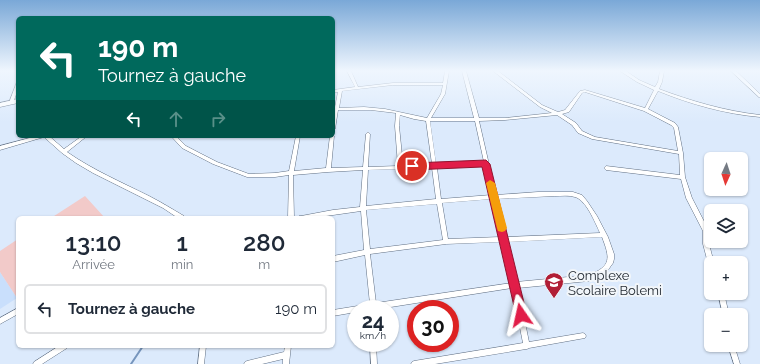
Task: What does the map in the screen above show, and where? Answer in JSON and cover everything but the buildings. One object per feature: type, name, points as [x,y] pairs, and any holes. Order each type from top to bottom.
[{"type":"street","points":[[335,91],[357,88]]},
{"type":"street","points":[[444,88],[443,94],[428,120],[438,201],[446,242]]},
{"type":"street","points":[[469,88],[477,119],[528,346]]},
{"type":"street","points":[[516,88],[540,106],[558,114],[574,124],[580,132],[594,138],[681,153]]},
{"type":"street","points":[[751,88],[760,96]]},
{"type":"street","points":[[646,110],[656,89],[728,111],[760,116]]},
{"type":"street","points":[[340,90],[335,111],[373,109],[428,120],[477,119],[558,114],[567,111],[583,91],[658,115],[676,127],[681,153],[683,177],[689,198],[706,230],[706,244],[710,256]]},
{"type":"street","points":[[0,105],[15,102]]},
{"type":"street","points":[[398,113],[397,126],[401,167]]},
{"type":"street","points":[[368,134],[367,169],[363,208],[369,252],[372,300]]},
{"type":"street","points":[[0,148],[38,138]]},
{"type":"street","points":[[47,138],[64,152],[107,180],[154,200],[178,216]]},
{"type":"street","points":[[64,152],[82,138]]},
{"type":"street","points":[[175,138],[184,147],[214,163],[249,176],[328,170],[486,164]]},
{"type":"street","points":[[291,216],[291,172],[298,138]]},
{"type":"street","points":[[328,170],[332,138]]},
{"type":"street","points":[[606,168],[683,177]]},
{"type":"street","points":[[313,216],[363,208],[494,196],[574,194],[583,199],[598,222],[612,256],[610,263],[600,273],[581,280],[515,285],[399,304]]},
{"type":"street","points":[[335,259],[369,252],[446,242],[504,238],[603,235]]},
{"type":"street","points":[[335,313],[347,311]]},
{"type":"street","points":[[0,321],[16,312]]},
{"type":"street","points":[[414,364],[583,336]]},
{"type":"street","points":[[36,364],[62,348]]},
{"type":"street","points":[[201,364],[203,348]]},
{"type":"street","points":[[286,364],[288,348]]},
{"type":"street","points":[[373,352],[374,364]]},
{"type":"street","points":[[733,352],[737,364]]},
{"type":"street","points":[[247,364],[287,356]]},
{"type":"shaded area","points":[[85,196],[103,216],[54,216]]},
{"type":"shaded area","points":[[16,240],[16,296],[0,272],[0,251]]},
{"type":"shaded area","points":[[0,272],[16,299],[0,309]]},
{"type":"waterway","points":[[131,364],[142,348]]},
{"type":"slow traffic","points":[[490,183],[502,228]]},
{"type":"place","name":"Complexe Scolaire Bolemi","points":[[554,299]]},
{"type":"route","points":[[412,166],[486,164],[521,315]]}]
